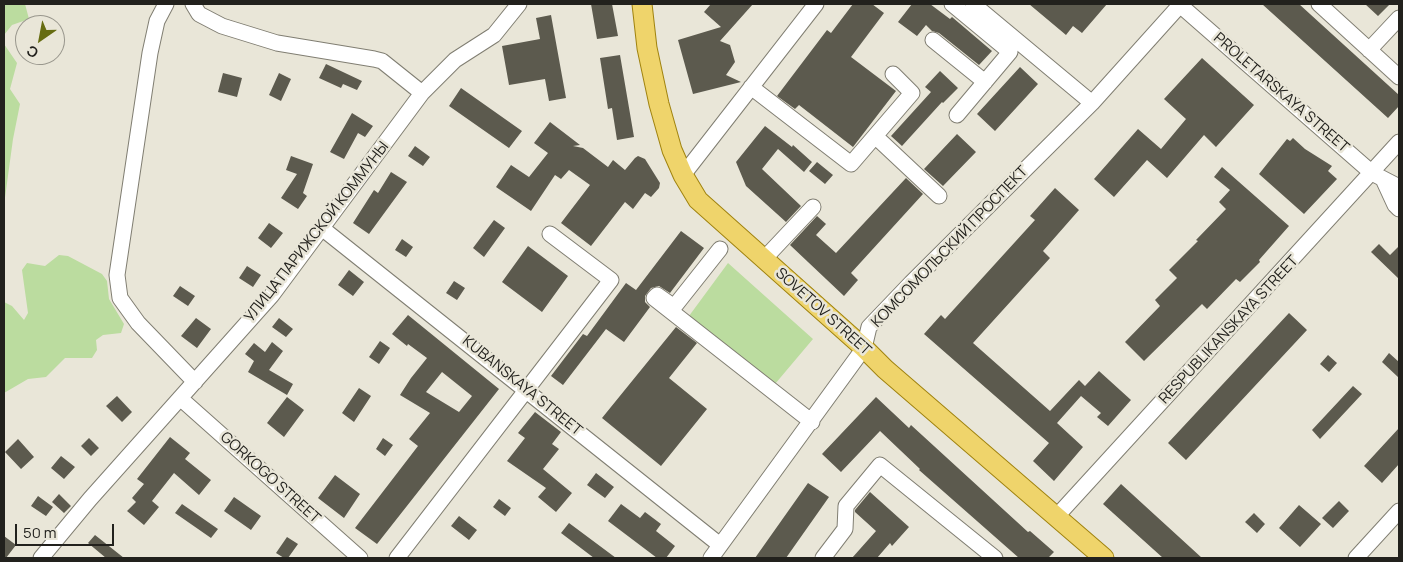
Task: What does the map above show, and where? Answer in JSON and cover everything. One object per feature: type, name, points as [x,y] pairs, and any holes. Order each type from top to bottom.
[{"type":"main road","name":"SOVETOV STREET","points":[[642,4],[647,48],[658,104],[672,150],[683,175],[698,200],[885,369],[1104,558]]},
{"type":"street","points":[[166,4],[157,21],[150,52],[117,276],[120,298],[138,323],[195,382]]},
{"type":"street","points":[[192,4],[199,14],[222,26],[277,43],[382,61],[422,94]]},
{"type":"street","name":"УЛИЦА ПАРИЖСКОЙ КОММУНЫ","points":[[42,558],[90,499],[272,295],[422,94],[455,60],[494,35],[519,4]]},
{"type":"street","points":[[683,175],[816,4]]},
{"type":"street","points":[[952,4],[1010,52],[957,115]]},
{"type":"street","points":[[974,4],[1092,103]]},
{"type":"street","name":"КОМСОМОЛЬСКИЙ ПРОСПЕКТ","points":[[711,558],[812,422],[864,348],[869,327],[911,282],[1092,103],[1180,4]]},
{"type":"street","name":"PROLETARSKAYA STREET","points":[[1180,4],[1377,176],[1399,186]]},
{"type":"street","points":[[1319,4],[1399,77]]},
{"type":"street","points":[[1370,50],[1399,18]]},
{"type":"street","points":[[933,40],[985,82]]},
{"type":"street","points":[[751,87],[851,164],[912,93],[893,74]]},
{"type":"street","points":[[875,136],[939,196]]},
{"type":"street","name":"RESPUBLIKANSKAYA STREET","points":[[1057,516],[1377,176],[1399,142]]},
{"type":"street","name":"PROLETARSKAYA STREET","points":[[1377,176],[1399,209]]},
{"type":"street","points":[[764,259],[813,207]]},
{"type":"street","name":"KUBANSKAYA STREET","points":[[323,229],[720,545]]},
{"type":"street","points":[[397,558],[611,280],[550,234]]},
{"type":"street","points":[[720,249],[674,308],[657,294],[654,298],[812,422]]},
{"type":"street","name":"GORKOGO STREET","points":[[180,398],[360,558]]},
{"type":"street","points":[[823,558],[845,529],[846,506],[880,465],[995,558]]},
{"type":"street","points":[[1356,558],[1399,510]]},
{"type":"green space","points":[[4,4],[25,4],[28,15],[15,15],[15,24],[4,35]]},
{"type":"green space","points":[[4,44],[16,65],[10,89],[20,104],[4,205]]},
{"type":"green space","points":[[59,255],[68,256],[102,274],[107,281],[109,299],[124,324],[121,333],[103,335],[96,340],[97,350],[92,358],[65,358],[46,377],[28,379],[4,393],[4,302],[12,306],[24,320],[28,313],[22,270],[27,263],[45,266]]},
{"type":"green space","points":[[728,263],[813,339],[775,384],[689,316]]},
{"type":"building","points":[[591,4],[612,4],[618,36],[597,39]]},
{"type":"building","points":[[711,4],[753,4],[720,41],[730,45],[735,62],[726,75],[741,82],[693,94],[678,40],[721,27],[704,12]]},
{"type":"building","points":[[853,4],[872,4],[884,13],[851,57],[896,91],[853,147],[799,105],[795,109],[777,96],[827,30],[831,33]]},
{"type":"building","points":[[912,4],[930,4],[950,19],[952,17],[992,51],[979,65],[926,25],[917,36],[898,22]]},
{"type":"building","points":[[1029,4],[1107,4],[1082,33],[1073,26],[1066,35]]},
{"type":"building","points":[[1262,4],[1299,4],[1399,95],[1399,106],[1388,118]]},
{"type":"building","points":[[1365,4],[1390,4],[1378,16]]},
{"type":"building","points":[[551,15],[566,98],[549,101],[545,79],[509,85],[502,46],[540,39],[536,18]]},
{"type":"building","points":[[620,55],[634,137],[617,140],[612,108],[608,109],[600,58]]},
{"type":"building","points":[[1202,58],[1254,105],[1216,147],[1204,135],[1167,178],[1147,160],[1114,197],[1094,179],[1138,129],[1161,149],[1186,119],[1164,99]]},
{"type":"building","points":[[326,64],[362,81],[357,90],[343,84],[341,88],[319,78]]},
{"type":"building","points":[[1020,67],[1038,84],[995,131],[977,114]]},
{"type":"building","points":[[940,71],[958,88],[942,102],[902,146],[891,136],[931,92],[925,87]]},
{"type":"building","points":[[223,73],[242,78],[237,97],[218,92]]},
{"type":"building","points":[[279,73],[291,79],[281,101],[269,95]]},
{"type":"building","points":[[461,88],[522,131],[509,148],[449,106]]},
{"type":"building","points":[[352,113],[373,126],[365,137],[358,133],[344,159],[330,152]]},
{"type":"building","points":[[550,122],[580,145],[573,146],[583,148],[608,167],[613,160],[625,170],[638,156],[645,159],[660,183],[659,188],[651,197],[645,193],[633,209],[625,202],[591,246],[561,223],[590,185],[569,170],[561,179],[555,175],[531,211],[496,187],[511,165],[529,177],[548,153],[534,143]]},
{"type":"building","points":[[765,126],[792,147],[793,145],[812,162],[804,172],[778,149],[762,169],[801,206],[786,222],[746,186],[736,162]]},
{"type":"building","points":[[957,134],[976,152],[943,186],[924,169]]},
{"type":"building","points":[[1293,138],[1305,149],[1332,166],[1328,171],[1337,179],[1304,214],[1259,174],[1287,139],[1290,141]]},
{"type":"building","points":[[415,146],[430,157],[423,166],[408,156]]},
{"type":"building","points":[[291,156],[313,164],[303,193],[307,196],[298,209],[281,198],[297,174],[286,170]]},
{"type":"building","points":[[817,162],[833,175],[825,184],[809,171]]},
{"type":"building","points":[[1222,167],[1289,226],[1259,260],[1260,262],[1240,282],[1236,279],[1207,309],[1202,304],[1144,361],[1125,342],[1160,306],[1155,300],[1177,278],[1169,270],[1226,209],[1219,202],[1230,190],[1214,177]]},
{"type":"building","points":[[391,172],[407,182],[369,234],[353,223],[374,190],[378,193]]},
{"type":"building","points":[[906,178],[923,194],[851,273],[858,280],[844,296],[790,245],[817,216],[826,224],[816,235],[836,253]]},
{"type":"building","points":[[1055,188],[1079,210],[1043,251],[1050,258],[973,343],[1050,411],[1079,380],[1085,386],[1099,371],[1131,400],[1108,426],[1097,417],[1101,413],[1081,396],[1057,423],[1083,447],[1054,481],[1033,461],[1049,443],[924,334],[941,315],[945,319],[1035,220],[1030,216]]},
{"type":"building","points":[[494,220],[505,228],[484,257],[473,248]]},
{"type":"building","points":[[269,223],[283,233],[271,248],[258,238]]},
{"type":"building","points":[[681,231],[704,248],[670,293],[659,286],[651,288],[645,296],[645,302],[650,307],[624,342],[606,329],[563,385],[551,376],[583,334],[587,336],[626,283],[636,290]]},
{"type":"building","points":[[402,239],[413,247],[406,257],[395,250]]},
{"type":"building","points":[[1379,244],[1390,255],[1399,246],[1399,279],[1371,252]]},
{"type":"building","points":[[528,246],[568,276],[542,312],[502,282]]},
{"type":"building","points":[[247,266],[261,275],[253,287],[239,278]]},
{"type":"building","points":[[349,270],[364,282],[353,296],[338,285]]},
{"type":"building","points":[[454,281],[465,288],[457,300],[446,293]]},
{"type":"building","points":[[180,286],[195,296],[188,306],[173,296]]},
{"type":"building","points":[[1289,313],[1307,330],[1186,460],[1168,443]]},
{"type":"building","points":[[408,315],[499,389],[377,544],[355,528],[418,446],[409,439],[430,413],[400,395],[427,358],[392,334]],"holes":[[[442,372],[472,396],[459,412],[426,392]]]},
{"type":"building","points":[[196,318],[211,329],[197,348],[181,336]]},
{"type":"building","points":[[279,318],[293,329],[286,337],[272,327]]},
{"type":"building","points":[[676,327],[697,343],[669,378],[707,409],[661,466],[602,418]]},
{"type":"building","points":[[380,341],[390,348],[379,364],[369,357]]},
{"type":"building","points":[[272,342],[283,351],[269,370],[293,384],[287,395],[248,372],[254,361],[245,354],[254,343],[265,352]]},
{"type":"building","points":[[1389,353],[1399,362],[1399,378],[1382,362]]},
{"type":"building","points":[[1328,355],[1337,363],[1329,372],[1320,364]]},
{"type":"building","points":[[1353,386],[1362,394],[1320,439],[1312,430]]},
{"type":"building","points":[[359,388],[371,396],[354,422],[342,413]]},
{"type":"building","points":[[117,396],[132,412],[122,422],[106,406]]},
{"type":"building","points":[[287,397],[304,410],[284,437],[267,423]]},
{"type":"building","points":[[876,397],[909,428],[911,425],[1028,532],[1030,531],[1054,552],[1048,558],[1019,558],[919,470],[880,431],[841,472],[822,454]]},
{"type":"building","points":[[535,412],[561,432],[552,444],[559,449],[543,469],[572,493],[556,512],[538,497],[546,488],[507,461],[525,438],[518,433]]},
{"type":"building","points":[[1399,428],[1399,464],[1382,483],[1364,466]]},
{"type":"building","points":[[170,437],[190,453],[185,459],[211,480],[199,495],[174,473],[152,501],[159,507],[144,525],[127,511],[136,502],[132,498],[144,484],[137,479]]},
{"type":"building","points":[[89,438],[99,448],[91,456],[81,446]]},
{"type":"building","points":[[383,438],[393,445],[385,456],[376,449]]},
{"type":"building","points":[[18,439],[34,457],[21,469],[5,452]]},
{"type":"building","points":[[61,456],[75,467],[64,479],[51,468]]},
{"type":"building","points":[[596,473],[614,487],[605,498],[587,485]]},
{"type":"building","points":[[335,475],[360,494],[344,518],[318,498]]},
{"type":"building","points":[[808,483],[829,497],[786,558],[755,558]]},
{"type":"building","points":[[1121,484],[1202,558],[1163,558],[1103,504]]},
{"type":"building","points":[[870,492],[909,527],[892,546],[890,543],[877,558],[852,558],[876,531],[855,512]]},
{"type":"building","points":[[59,494],[71,506],[64,513],[52,502]]},
{"type":"building","points":[[38,496],[53,507],[46,516],[31,506]]},
{"type":"building","points":[[234,497],[261,516],[251,530],[224,511]]},
{"type":"building","points":[[499,499],[511,508],[505,516],[493,507]]},
{"type":"building","points":[[1339,501],[1349,511],[1333,528],[1322,518]]},
{"type":"building","points":[[182,504],[218,529],[211,538],[175,513]]},
{"type":"building","points":[[621,504],[640,518],[645,512],[661,524],[656,531],[675,546],[666,558],[657,558],[608,521]]},
{"type":"building","points":[[1299,505],[1321,524],[1300,547],[1279,528]]},
{"type":"building","points":[[1254,513],[1265,524],[1257,533],[1245,522]]},
{"type":"building","points":[[459,516],[477,530],[469,540],[451,526]]},
{"type":"building","points":[[569,523],[616,558],[594,558],[561,533]]},
{"type":"building","points":[[95,535],[124,558],[106,558],[88,543]]},
{"type":"building","points":[[4,536],[16,545],[6,558],[4,558]]},
{"type":"building","points":[[287,537],[298,544],[288,558],[284,558],[276,553]]}]
